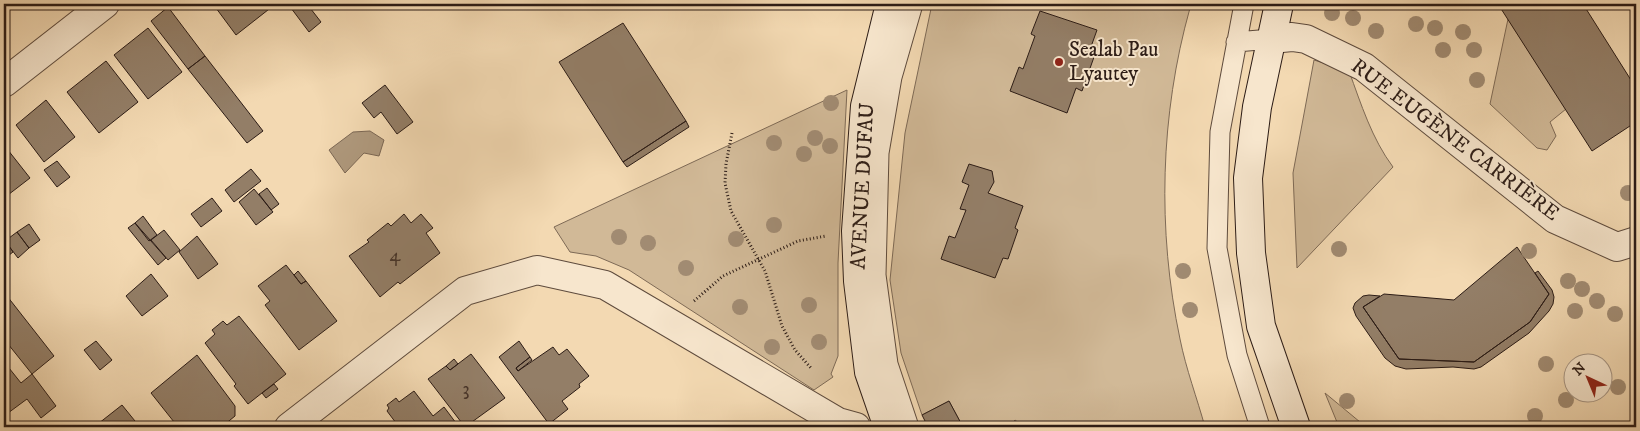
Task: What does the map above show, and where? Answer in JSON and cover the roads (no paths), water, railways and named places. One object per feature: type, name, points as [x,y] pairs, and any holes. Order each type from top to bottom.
[{"type":"street","points":[[4,82],[106,4]]},
{"type":"street","name":"AVENUE DUFAU","points":[[888,427],[870,372],[858,281],[856,231],[865,106],[890,4]]},
{"type":"street","points":[[1278,4],[1257,107],[1248,178],[1251,253],[1262,326],[1296,427]]},
{"type":"street","name":"RUE EUGÈNE CARRIÈRE","points":[[1271,39],[1292,37],[1306,39],[1364,66],[1555,219],[1617,247],[1636,241]]},
{"type":"street","points":[[289,427],[465,291],[537,270],[604,285],[838,422],[856,427]]},
{"type":"lane","points":[[909,427],[888,364],[876,275],[879,153],[892,77],[913,4]]},
{"type":"lane","points":[[1244,4],[1220,132],[1217,248],[1237,354],[1260,427]]},
{"type":"lane","points":[[1236,42],[1271,39]]},
{"type":"place","name":"Sealab Pau Lyautey","points":[[1059,62]]}]
